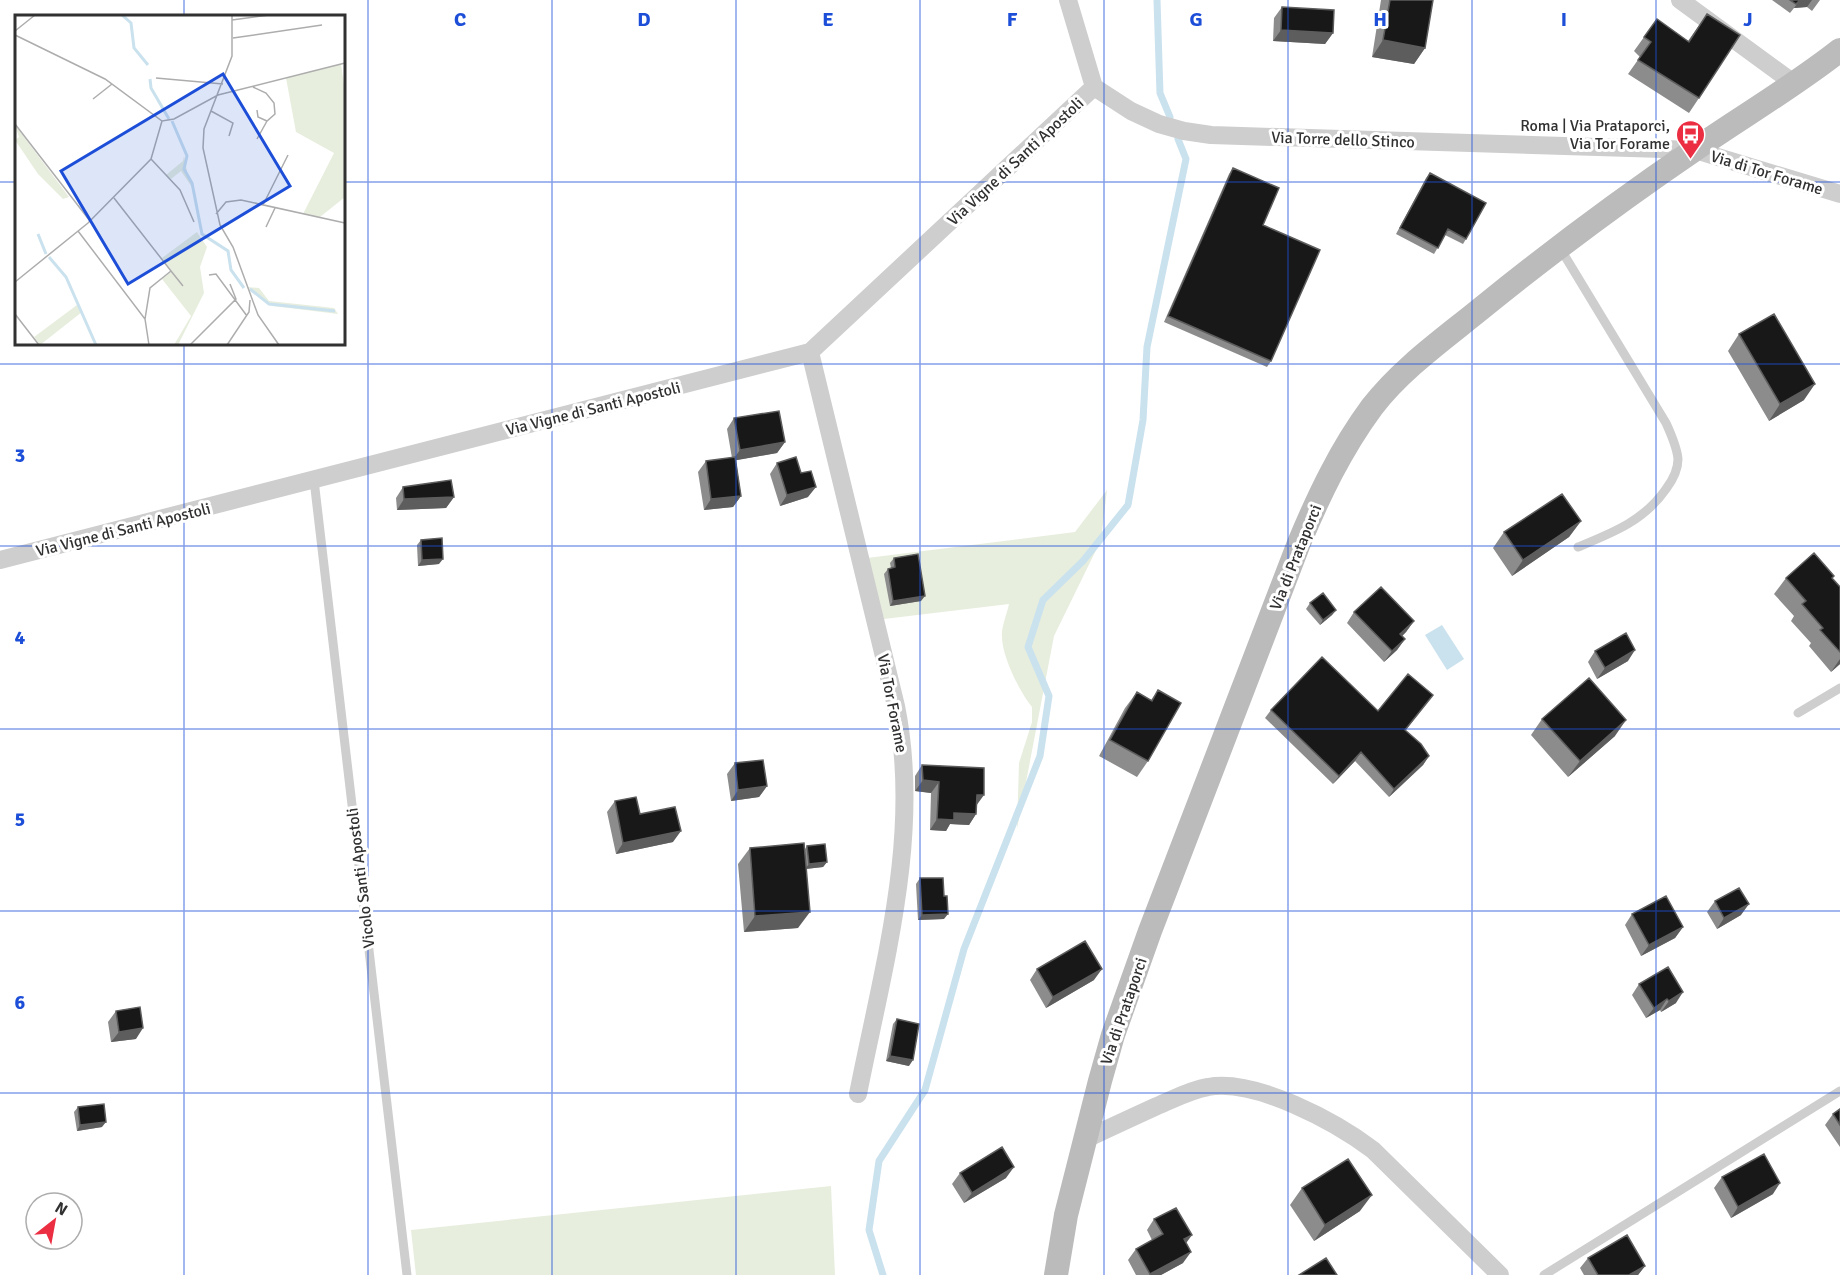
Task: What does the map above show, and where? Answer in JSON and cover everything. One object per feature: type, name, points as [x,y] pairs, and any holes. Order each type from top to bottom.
[{"type":"street","points":[[1068,0],[1094,87]]},
{"type":"street","points":[[1680,0],[1795,84]]},
{"type":"street","name":"Via di Prataporci","points":[[1056,1275],[1063,1229],[1106,1058],[1137,966],[1299,543],[1333,468],[1368,413],[1399,378],[1476,313],[1560,248],[1695,150],[1795,84],[1840,50]]},
{"type":"street","name":"Via Torre dello Stinco","points":[[1094,87],[1131,111],[1159,124],[1211,135],[1695,150]]},
{"type":"street","name":"Via Vigne di Santi Apostoli","points":[[0,560],[810,352],[1094,87]]},
{"type":"street","name":"Via di Tor Forame","points":[[1695,150],[1840,194]]},
{"type":"street","name":"Via Tor Forame","points":[[810,352],[896,706],[903,752],[901,871],[858,1094]]},
{"type":"street","points":[[1086,1139],[1195,1090],[1223,1085],[1251,1089],[1318,1116],[1362,1142],[1500,1275]]},
{"type":"lane","points":[[1560,248],[1666,423],[1678,459],[1671,482],[1664,493],[1640,518],[1578,548]]},
{"type":"lane","name":"Vicolo Santi Apostoli","points":[[314,480],[407,1275]]},
{"type":"lane","points":[[1798,713],[1840,688]]},
{"type":"lane","points":[[1544,1275],[1840,1091]]},
{"type":"green space","points":[[1107,490],[1101,540],[1054,636],[1017,829],[1019,763],[1032,722],[1032,707],[1016,682],[1004,650],[1002,632],[1009,604],[884,619],[867,558],[1075,532]]},
{"type":"green space","points":[[831,1186],[835,1275],[416,1275],[411,1230]]},
{"type":"water","points":[[1442,625],[1464,659],[1447,670],[1425,635]]},
{"type":"building","points":[[1390,0],[1433,0],[1425,48],[1383,40]]},
{"type":"building","points":[[1282,7],[1334,10],[1333,33],[1281,30]]},
{"type":"building","points":[[1707,14],[1740,35],[1699,98],[1638,60],[1651,42],[1644,37],[1657,19],[1689,42]]},
{"type":"building","points":[[1233,168],[1279,188],[1263,225],[1320,250],[1271,361],[1168,316]]},
{"type":"building","points":[[1430,173],[1486,203],[1466,239],[1448,229],[1438,248],[1400,228]]},
{"type":"building","points":[[1774,314],[1815,384],[1780,404],[1739,334]]},
{"type":"building","points":[[779,411],[785,442],[740,450],[734,418]]},
{"type":"building","points":[[735,457],[741,496],[711,499],[706,461]]},
{"type":"building","points":[[796,457],[801,473],[811,471],[816,487],[787,495],[777,463]]},
{"type":"building","points":[[451,480],[454,497],[404,499],[403,487]]},
{"type":"building","points":[[1562,494],[1581,521],[1523,560],[1504,532]]},
{"type":"building","points":[[442,538],[443,559],[422,560],[421,540]]},
{"type":"building","points":[[1814,553],[1834,576],[1832,578],[1840,587],[1840,652],[1820,630],[1823,628],[1802,604],[1806,601],[1786,578]]},
{"type":"building","points":[[918,554],[925,596],[893,601],[888,569],[895,567],[894,558]]},
{"type":"building","points":[[1381,587],[1414,621],[1400,634],[1405,639],[1392,651],[1354,612]]},
{"type":"building","points":[[1323,593],[1336,610],[1323,620],[1310,603]]},
{"type":"building","points":[[1626,633],[1635,650],[1605,668],[1595,651]]},
{"type":"building","points":[[1322,657],[1378,711],[1408,674],[1433,695],[1405,730],[1421,744],[1429,756],[1394,789],[1361,752],[1339,776],[1271,710]]},
{"type":"building","points":[[1589,678],[1626,720],[1580,761],[1542,719]]},
{"type":"building","points":[[1158,690],[1181,703],[1148,761],[1110,740],[1137,692],[1152,701]]},
{"type":"building","points":[[763,760],[767,786],[738,790],[735,763]]},
{"type":"building","points":[[922,765],[984,768],[984,795],[977,795],[976,814],[954,813],[954,820],[937,819],[939,782],[923,780]]},
{"type":"building","points":[[636,797],[640,814],[675,807],[681,831],[623,843],[615,801]]},
{"type":"building","points":[[804,843],[810,912],[755,916],[750,848]]},
{"type":"building","points":[[825,844],[827,862],[809,864],[807,846]]},
{"type":"building","points":[[920,878],[943,878],[948,914],[922,915]]},
{"type":"building","points":[[1739,888],[1749,904],[1724,918],[1715,901]]},
{"type":"building","points":[[1666,896],[1683,927],[1649,945],[1632,914]]},
{"type":"building","points":[[1085,941],[1102,969],[1053,997],[1037,969]]},
{"type":"building","points":[[1668,967],[1683,992],[1654,1008],[1639,984]]},
{"type":"building","points":[[140,1007],[143,1028],[119,1032],[116,1011]]},
{"type":"building","points":[[897,1019],[919,1024],[913,1060],[890,1056]]},
{"type":"building","points":[[104,1104],[106,1122],[80,1125],[78,1107]]},
{"type":"building","points":[[1840,1109],[1840,1125],[1833,1114]]},
{"type":"building","points":[[1002,1147],[1014,1167],[972,1193],[960,1173]]},
{"type":"building","points":[[1764,1154],[1780,1183],[1738,1207],[1722,1177]]},
{"type":"building","points":[[1348,1159],[1372,1195],[1325,1225],[1302,1188]]},
{"type":"building","points":[[1176,1208],[1192,1235],[1184,1239],[1191,1252],[1150,1274],[1136,1249],[1163,1234],[1154,1219]]},
{"type":"building","points":[[1627,1235],[1645,1266],[1629,1275],[1598,1275],[1588,1258]]},
{"type":"building","points":[[1326,1258],[1337,1275],[1299,1275]]},
{"type":"waterway","points":[[1157,0],[1160,93],[1170,117]]},
{"type":"waterway","points":[[883,1275],[869,1230],[879,1161],[925,1090],[964,949],[1040,756],[1049,696],[1028,647],[1043,600],[1083,561],[1128,505],[1143,420],[1147,347],[1186,159],[1178,139]]},
{"type":"place","name":"Roma | Via Prataporci, Via Tor Forame","points":[[1691,160]]}]
